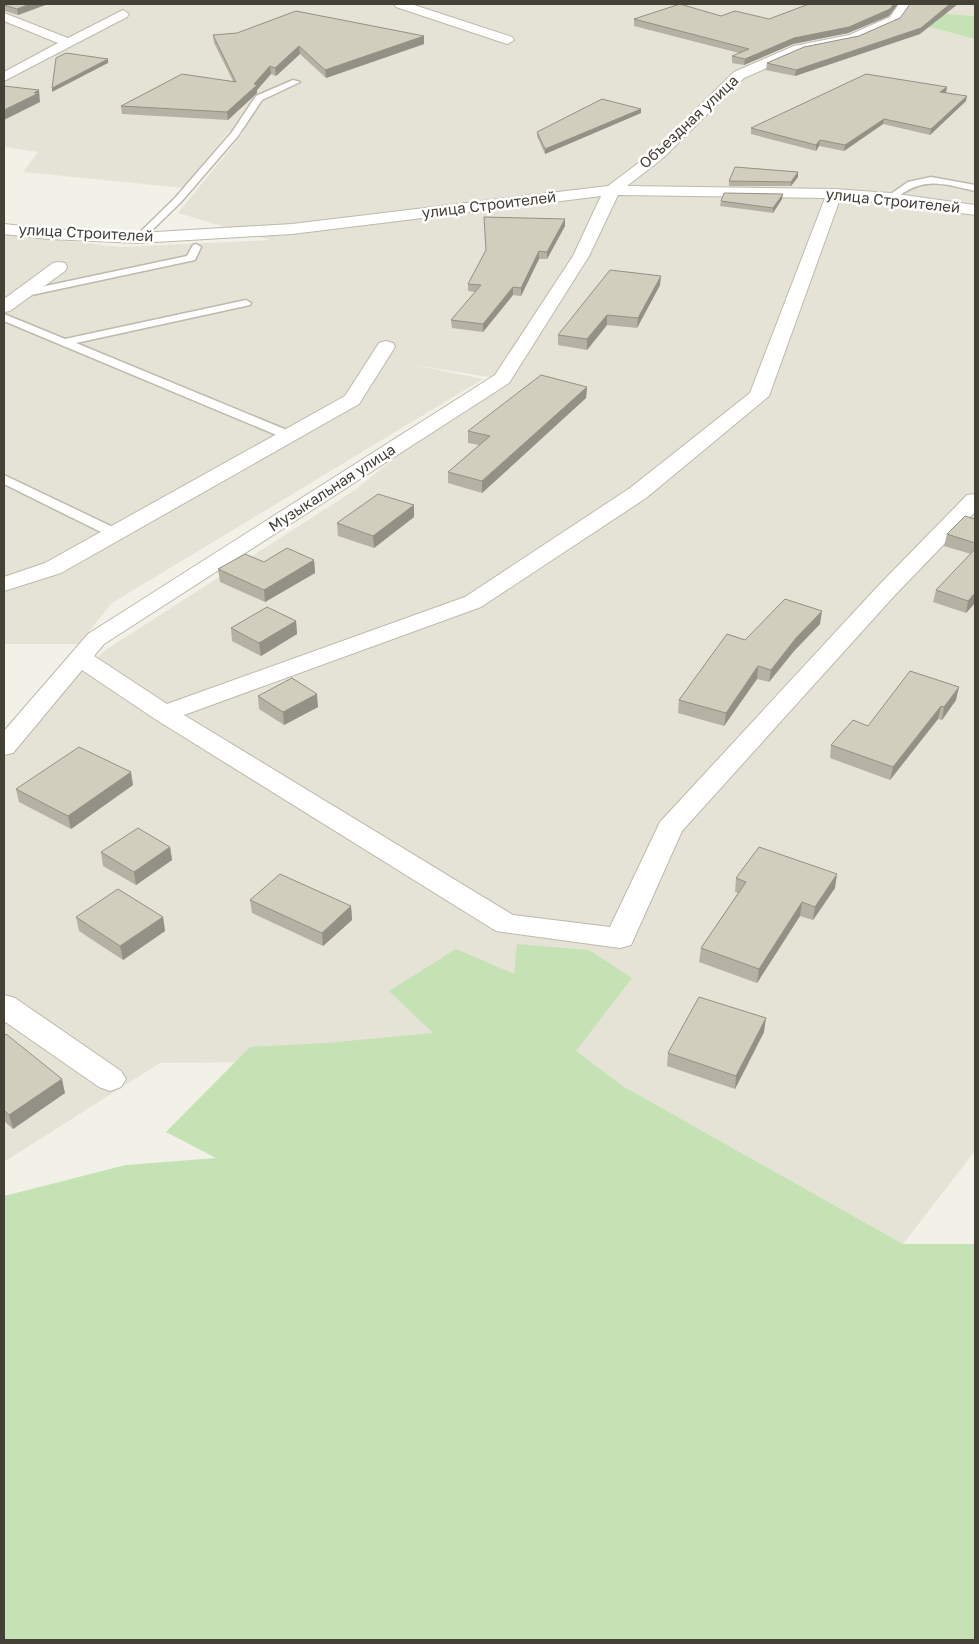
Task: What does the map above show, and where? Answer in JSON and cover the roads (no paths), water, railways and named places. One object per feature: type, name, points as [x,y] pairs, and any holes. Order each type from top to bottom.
[{"type":"street","points":[[400,4],[508,40]]},
{"type":"street","name":"Объездная улица","points":[[612,190],[658,155],[739,75],[799,49],[853,38],[894,20],[904,4]]},
{"type":"street","points":[[4,77],[123,14]]},
{"type":"street","points":[[4,18],[69,43]]},
{"type":"street","name":"улица Строителей","points":[[4,229],[49,234],[139,238],[292,229],[612,190],[834,194],[890,198],[975,210]]},
{"type":"street","name":"Музыкальная улица","points":[[4,746],[96,639],[502,379],[581,256],[612,190]]},
{"type":"street","points":[[164,714],[473,602],[638,492],[759,396],[834,194]]},
{"type":"street","points":[[4,307],[59,267]]},
{"type":"street","points":[[4,584],[53,568],[352,400],[386,347]]},
{"type":"street","points":[[80,658],[164,714],[506,924],[620,938],[670,828],[887,590],[975,500]]},
{"type":"street","points":[[4,1006],[110,1079]]},
{"type":"lane","points":[[139,238],[178,200],[235,134],[259,98],[296,82]]},
{"type":"lane","points":[[890,198],[902,187],[934,178],[975,188]]},
{"type":"lane","points":[[22,294],[191,258],[196,247]]},
{"type":"lane","points":[[65,342],[246,303]]},
{"type":"lane","points":[[4,317],[290,436]]},
{"type":"lane","points":[[4,480],[114,534]]}]
